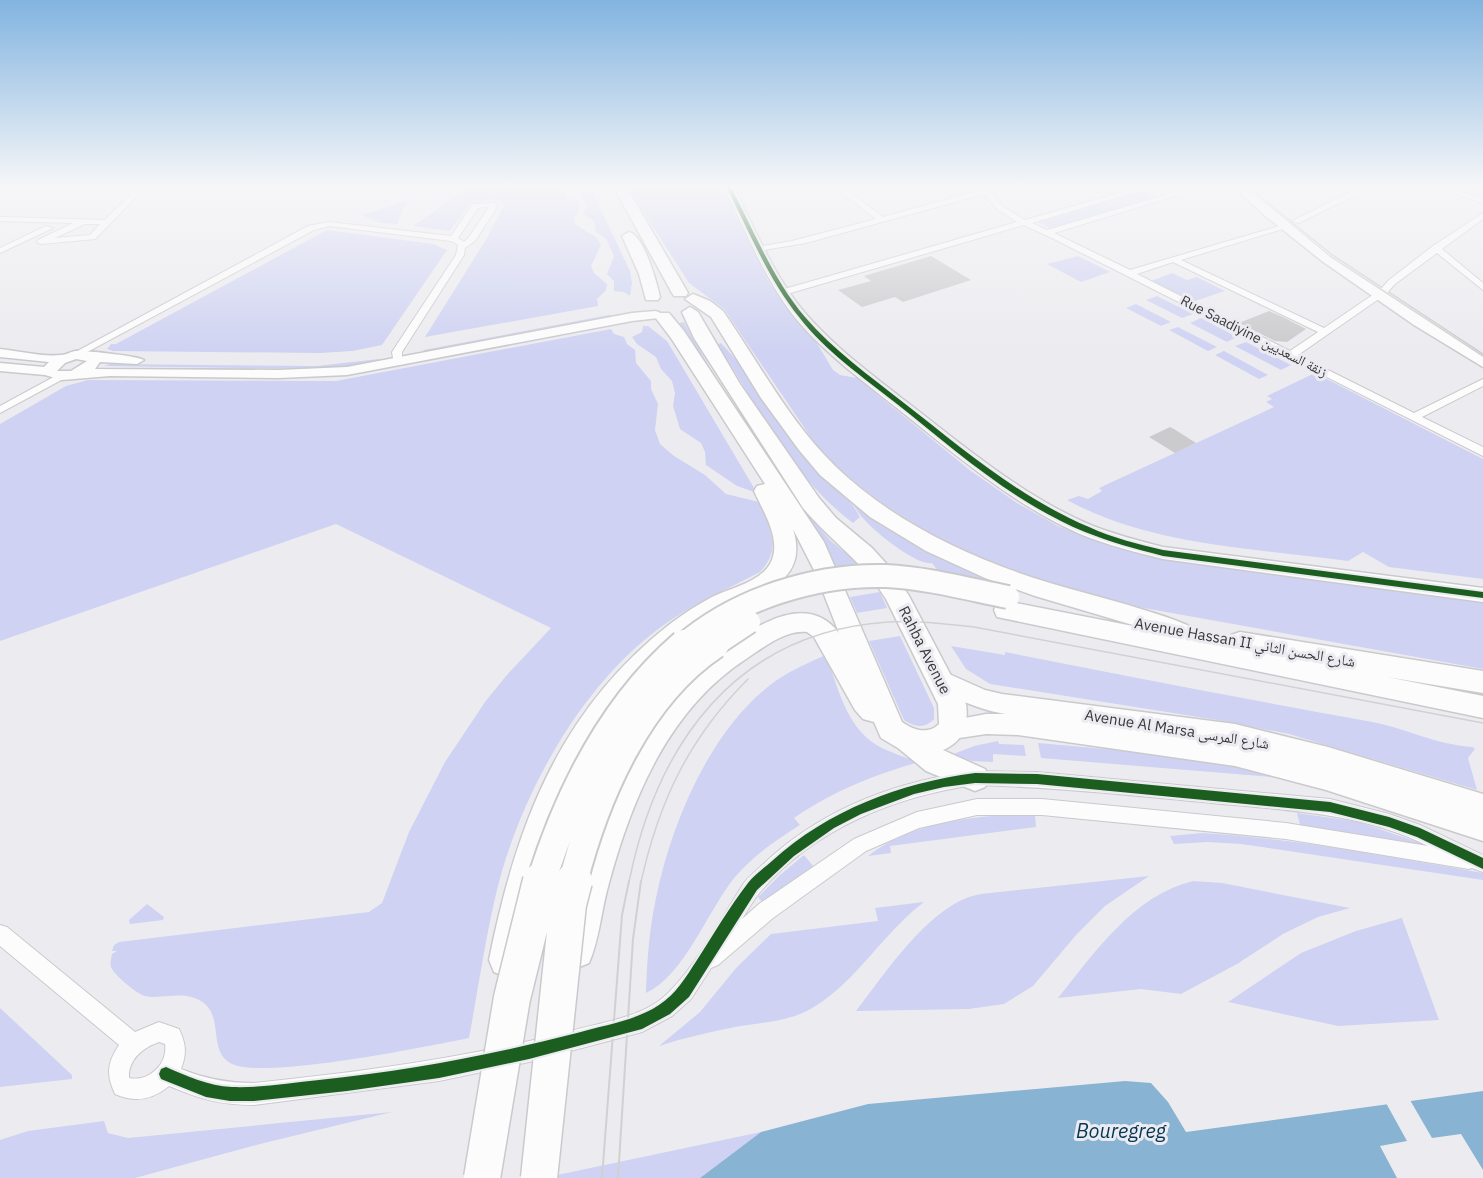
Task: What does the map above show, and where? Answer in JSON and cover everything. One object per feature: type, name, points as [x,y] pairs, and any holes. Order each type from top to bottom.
[{"type":"highway","points":[[631,241],[642,263],[654,308],[678,334],[822,559],[891,730],[936,762],[975,778]]},
{"type":"highway","name":"Rahba Avenue","points":[[645,241],[688,301],[698,329],[730,384],[811,503],[828,523],[875,565],[891,587],[955,712],[953,729]]},
{"type":"highway","points":[[654,308],[665,293],[709,307],[717,314],[806,447],[837,479],[879,511],[929,542],[989,571],[1057,595],[1139,616],[1183,634]]},
{"type":"highway","points":[[654,308],[678,316],[688,301]]},
{"type":"highway","points":[[506,1030],[502,996],[516,903],[534,840],[549,802],[575,752],[603,708],[646,657],[671,636],[724,602],[770,580],[782,564],[786,546],[763,484],[762,466]]},
{"type":"highway","points":[[482,1178],[506,1030],[538,891],[569,809],[586,772],[619,717],[664,661],[699,633],[736,611],[779,593],[824,581],[871,576],[919,579],[1007,603]]},
{"type":"highway","points":[[539,1178],[568,904],[576,869],[609,776],[654,702],[690,663],[716,642],[751,621],[798,603],[846,592],[905,592],[1007,603]]},
{"type":"highway","name":"Avenue Hassan II شارع الحسن الثاني","points":[[1007,603],[1483,682]]},
{"type":"highway","name":"Avenue Hassan II شارع الحسن الثاني","points":[[1007,603],[1062,622],[1483,707]]},
{"type":"highway","points":[[556,1015],[579,942],[603,848],[631,777],[666,717],[713,668],[770,632],[798,622],[806,622],[825,631],[858,693],[870,708],[887,721]]},
{"type":"highway","points":[[1421,670],[1445,683],[1483,692]]},
{"type":"highway","points":[[1437,698],[1483,700]]},
{"type":"highway","points":[[909,741],[940,739],[953,729]]},
{"type":"main road","points":[[1306,241],[1383,291],[1483,362]]},
{"type":"main road","points":[[1321,241],[1383,291],[1483,348]]},
{"type":"main road","name":"Avenue Al Marsa شارع المرسى","points":[[940,679],[980,698],[1002,704],[1190,727],[1280,745],[1483,806]]},
{"type":"main road","name":"Avenue Al Marsa شارع المرسى","points":[[953,729],[986,724],[1018,724],[1235,755],[1326,779],[1483,829]]},
{"type":"street","points":[[0,251],[21,241]]},
{"type":"street","points":[[55,374],[53,364],[288,241]]},
{"type":"street","points":[[456,241],[463,246]]},
{"type":"street","points":[[397,357],[460,255],[463,246],[469,241]]},
{"type":"street","points":[[759,241],[787,292],[862,369],[1020,496],[1054,516],[1094,534],[1137,548],[1187,557],[1483,595]]},
{"type":"street","points":[[760,241],[764,249]]},
{"type":"street","points":[[764,249],[797,241]]},
{"type":"street","points":[[787,292],[962,241]]},
{"type":"street","name":"Rue Saadiyine زنقة السعديين","points":[[1065,241],[1483,452]]},
{"type":"street","points":[[1130,273],[1235,241]]},
{"type":"street","points":[[1291,355],[1383,291],[1447,241]]},
{"type":"street","points":[[1436,249],[1483,287]]},
{"type":"street","points":[[1175,260],[1323,331]]},
{"type":"street","points":[[0,368],[55,374],[126,371],[327,373],[397,357],[632,317],[654,308]]},
{"type":"street","points":[[0,353],[68,357],[87,355],[94,358],[312,362],[397,357]]},
{"type":"street","points":[[76,374],[90,367],[94,358]]},
{"type":"street","points":[[862,369],[1030,492],[1062,511],[1098,528],[1139,541],[1185,549],[1483,586]]},
{"type":"street","points":[[0,410],[55,374]]},
{"type":"street","points":[[1414,417],[1483,382]]},
{"type":"street","points":[[166,1074],[206,1090],[254,1094],[347,1084],[439,1071],[530,1052],[642,1022],[665,1009],[684,992],[703,965],[737,907],[753,886],[803,842],[830,824],[885,798],[914,789],[975,778],[1036,779],[1330,807],[1359,813],[1409,829],[1483,864]]},
{"type":"street","points":[[703,965],[766,911],[860,845],[917,820],[977,807],[1042,807],[1286,831],[1483,864]]},
{"type":"street","points":[[0,934],[134,1044]]},
{"type":"street","points":[[159,1032],[171,1036],[177,1048],[176,1057],[166,1074],[148,1088],[138,1091],[122,1087],[118,1081],[120,1062],[134,1044],[150,1034],[159,1032]]},
{"type":"shaded area","points":[[307,241],[410,241],[433,244],[447,250],[382,345],[352,351],[320,353],[113,351],[107,349],[111,344],[116,344]]},
{"type":"shaded area","points":[[485,241],[598,241],[601,245],[591,266],[594,273],[607,284],[606,290],[597,299],[598,306],[425,337]]},
{"type":"shaded area","points":[[607,241],[616,241],[630,271],[632,283],[630,296],[624,292],[614,291],[614,281],[607,274],[614,256]]},
{"type":"shaded area","points":[[662,241],[748,241],[770,284],[815,340],[833,370],[840,375],[857,378],[971,471],[1017,503],[1058,526],[1134,551],[1483,602],[1483,669],[1116,603],[1033,578],[954,545],[916,525],[881,502],[847,475],[816,445],[724,309],[689,283]]},
{"type":"shaded area","points":[[1078,256],[1110,272],[1081,282],[1047,264]]},
{"type":"shaded area","points":[[1172,273],[1187,280],[1197,277],[1225,291],[1192,302],[1151,281]]},
{"type":"shaded area","points":[[1157,296],[1193,314],[1182,318],[1146,300]]},
{"type":"shaded area","points":[[1136,304],[1171,322],[1161,326],[1126,308]]},
{"type":"shaded area","points":[[613,316],[422,352],[424,350]]},
{"type":"shaded area","points":[[1201,318],[1237,337],[1227,342],[1190,323]]},
{"type":"shaded area","points":[[684,322],[713,374],[679,323]]},
{"type":"shaded area","points":[[643,326],[648,326],[667,341],[757,493],[737,486],[706,465],[705,452],[701,443],[680,429],[673,406],[675,393],[672,381],[661,369],[656,357],[637,344],[632,337],[642,332]]},
{"type":"shaded area","points":[[1178,327],[1217,347],[1208,351],[1169,330]]},
{"type":"shaded area","points":[[611,329],[614,334],[624,337],[627,344],[635,350],[636,363],[651,381],[651,389],[658,404],[655,430],[660,444],[674,456],[705,475],[726,494],[759,502],[772,538],[771,555],[767,563],[760,572],[673,619],[632,651],[604,680],[579,712],[557,746],[537,782],[506,857],[492,912],[469,1038],[308,1065],[274,1068],[247,1067],[230,1063],[219,1048],[210,1009],[203,1002],[191,997],[151,997],[137,992],[111,967],[112,954],[117,951],[112,951],[114,945],[119,942],[369,912],[382,903],[409,832],[445,762],[485,702],[551,628],[336,524],[0,641],[0,424],[66,386],[88,380],[336,381]]},
{"type":"shaded area","points":[[1246,342],[1291,365],[1281,370],[1235,346]]},
{"type":"shaded area","points":[[721,343],[741,365],[829,483],[852,504],[860,517],[853,523],[812,485],[794,463],[747,392],[718,344]]},
{"type":"shaded area","points":[[1224,351],[1268,375],[1259,379],[1215,355]]},
{"type":"shaded area","points":[[382,360],[353,366],[315,369],[104,366],[110,364],[317,366]]},
{"type":"shaded area","points":[[1315,373],[1483,459],[1483,579],[1389,567],[1363,552],[1348,561],[1204,543],[1133,527],[1067,500],[1079,496],[1088,499],[1102,491],[1099,488],[1274,407],[1266,402],[1272,399],[1267,396]]},
{"type":"shaded area","points":[[853,499],[981,575],[1009,589],[941,575],[932,563],[916,559],[905,553],[874,529],[850,501]]},
{"type":"shaded area","points":[[810,517],[831,541],[865,569],[837,571],[824,542],[808,518]]},
{"type":"shaded area","points":[[880,592],[887,608],[857,613],[850,597]]},
{"type":"shaded area","points":[[900,636],[934,708],[934,719],[923,726],[904,720],[869,641]]},
{"type":"shaded area","points":[[951,646],[1005,655],[1005,652],[1367,721],[1446,743],[1473,747],[1475,749],[1468,758],[1477,790],[1289,734],[1217,720],[990,684],[966,669]]},
{"type":"shaded area","points":[[826,655],[840,696],[861,732],[871,742],[884,749],[919,762],[854,785],[794,818],[800,825],[782,836],[742,869],[725,891],[684,958],[660,984],[646,993],[652,922],[663,869],[672,839],[698,778],[714,749],[733,722],[754,699],[783,676]]},
{"type":"shaded area","points":[[998,741],[999,744],[1024,745],[1026,756],[993,754],[993,762],[972,761],[951,755],[974,746]]},
{"type":"shaded area","points":[[1038,743],[1196,757],[1295,779],[1041,758]]},
{"type":"shaded area","points":[[1297,813],[1359,822],[1426,845],[1300,825]]},
{"type":"shaded area","points":[[1035,816],[1036,827],[890,846],[891,853],[868,856],[883,845],[917,830],[973,818]]},
{"type":"shaded area","points":[[1203,833],[1309,844],[1379,855],[1483,873],[1483,880],[1241,844],[1207,842],[1174,844],[1170,836]]},
{"type":"shaded area","points":[[804,855],[813,866],[762,902],[758,897]]},
{"type":"shaded area","points":[[1149,876],[1105,906],[1077,934],[1033,986],[1004,1004],[969,1009],[856,1011],[895,960],[927,925],[944,910],[962,900],[981,894]]},
{"type":"shaded area","points":[[1193,881],[1222,883],[1350,908],[1318,917],[1283,934],[1237,964],[1181,994],[1141,989],[1058,998],[1101,945],[1134,912],[1172,888]]},
{"type":"shaded area","points":[[924,902],[909,914],[844,984],[805,1012],[786,1019],[716,1031],[659,1046],[700,1012],[737,967],[771,934],[878,921],[875,908]]},
{"type":"shaded area","points":[[147,904],[164,917],[163,920],[130,924],[129,920]]},
{"type":"shaded area","points":[[1402,918],[1439,1020],[1338,1026],[1228,1002],[1301,953],[1356,931]]},
{"type":"shaded area","points":[[0,1008],[72,1075],[72,1079],[0,1087]]},
{"type":"shaded area","points":[[392,1112],[260,1144],[135,1178],[0,1178],[0,1140],[28,1131],[104,1121],[108,1133],[128,1138]]},
{"type":"shaded area","points":[[761,1132],[700,1178],[543,1178]]},
{"type":"water","name":"Bouregreg","points":[[1125,1081],[1151,1083],[1168,1102],[1186,1132],[1483,1091],[1483,1178],[700,1178],[761,1132],[868,1104]]},
{"type":"pier","points":[[1410,1100],[1432,1138],[1461,1134],[1483,1170],[1483,1178],[1397,1178],[1380,1146],[1407,1141],[1386,1103]]},
{"type":"building","points":[[931,256],[971,280],[903,302],[895,297],[862,307],[838,290],[871,281],[864,276]]},
{"type":"building","points":[[1269,311],[1306,329],[1287,342],[1275,341],[1239,323]]},
{"type":"building","points":[[1170,427],[1196,443],[1175,453],[1149,437]]},
{"type":"tram line","points":[[1312,241],[1330,256],[1483,356]]},
{"type":"tram line","points":[[629,882],[642,831],[660,784],[683,741],[712,704],[747,672],[787,647],[834,630],[888,622],[974,627],[1483,723]]},
{"type":"tram line","points":[[641,882],[657,824],[679,772],[709,724],[748,679]]},
{"type":"tram line","points":[[602,1178],[622,915],[629,881]]},
{"type":"tram line","points":[[618,1178],[633,939],[641,881]]},
{"type":"cycle path","points":[[755,241],[791,303],[828,345],[963,453],[1023,496],[1054,514],[1087,530],[1123,543],[1163,553],[1483,595]]},
{"type":"cycle path","points":[[166,1074],[206,1090],[230,1094],[254,1094],[347,1084],[439,1071],[529,1052],[642,1022],[665,1009],[684,992],[753,886],[790,852],[830,824],[857,810],[914,789],[944,782],[975,778],[1037,779],[1330,807],[1389,822],[1420,833],[1482,864]]}]
